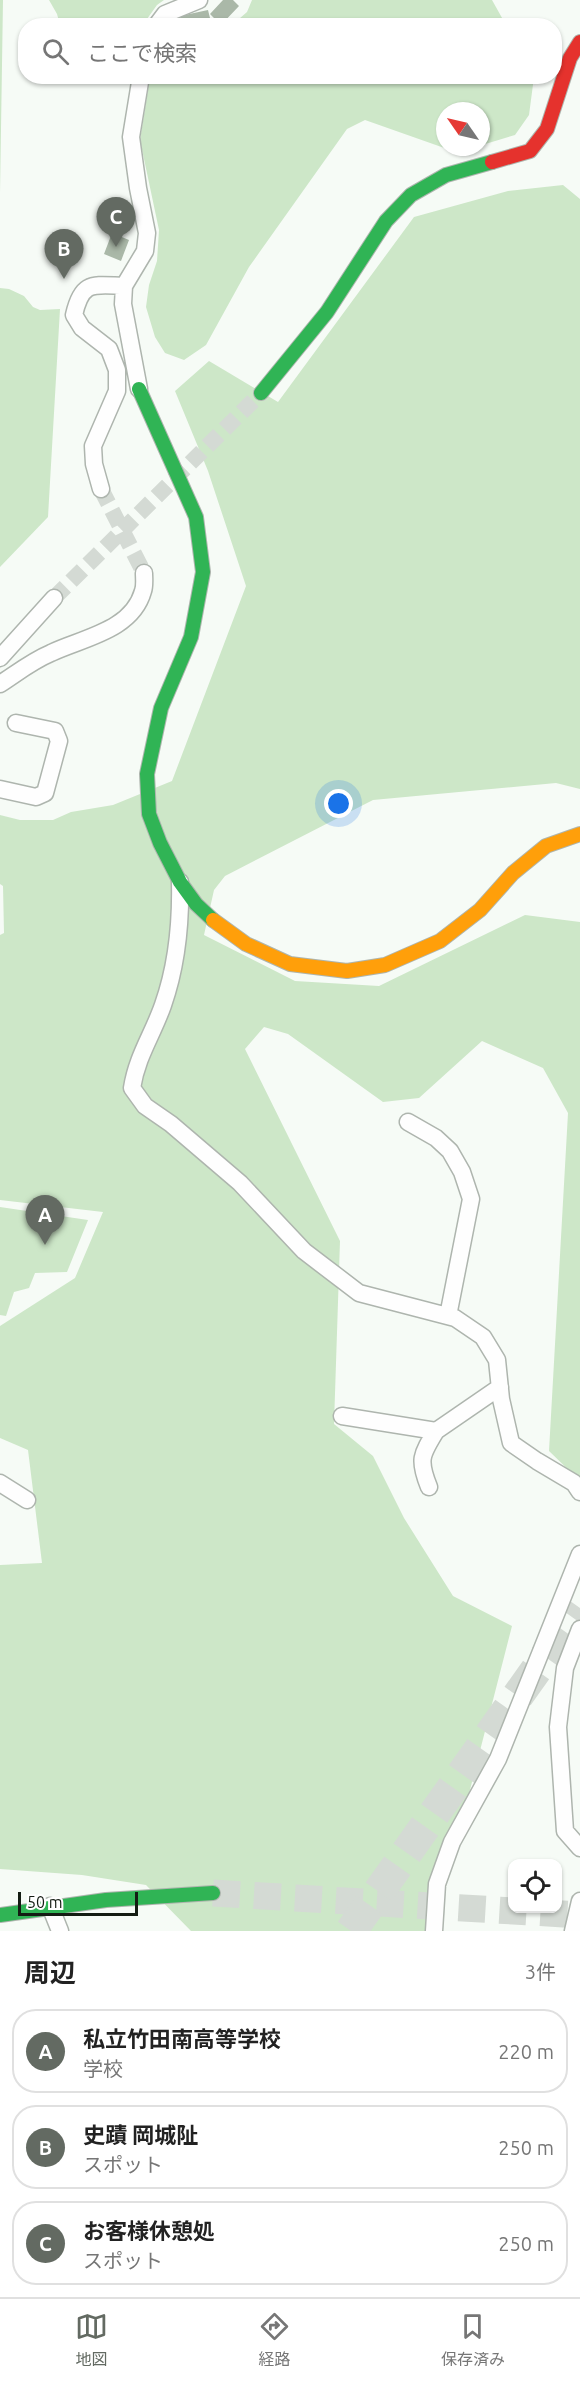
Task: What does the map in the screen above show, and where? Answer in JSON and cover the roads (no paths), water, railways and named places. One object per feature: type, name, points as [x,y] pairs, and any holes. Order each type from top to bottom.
[{"type":"street","points":[[162,18],[165,14],[199,0]]},
{"type":"street","points":[[562,81],[570,58],[580,42]]},
{"type":"street","points":[[140,84],[131,137],[147,233],[145,251],[124,286],[123,304],[139,389],[196,517],[203,572],[191,637],[161,708],[147,774],[149,814],[160,843],[180,882],[196,904],[218,925],[246,944],[290,964],[346,971],[386,965],[440,941],[480,910],[513,873],[546,846],[580,834]]},
{"type":"street","points":[[261,393],[327,312],[386,221],[411,195],[446,174],[530,151],[547,129],[561,84]]},
{"type":"street","points":[[101,489],[94,464],[93,446],[117,391],[117,370],[109,349],[82,328],[74,315],[78,296],[93,285],[124,286]]},
{"type":"street","points":[[0,684],[42,657],[110,629],[136,606],[144,590],[144,573]]},
{"type":"street","points":[[0,658],[54,598]]},
{"type":"street","points":[[0,789],[36,796],[45,793],[59,741],[55,731],[16,723]]},
{"type":"street","points":[[180,882],[180,938],[163,1005],[135,1067],[132,1088],[145,1106],[171,1124],[240,1183],[304,1251],[359,1293],[455,1318],[483,1337],[498,1360],[500,1387],[511,1443],[574,1483],[580,1492]]},
{"type":"street","points":[[408,1122],[436,1138],[450,1151],[462,1172],[471,1199],[448,1316]]},
{"type":"street","points":[[429,1487],[421,1466],[423,1452],[436,1431],[500,1387]]},
{"type":"street","points":[[342,1416],[436,1431]]},
{"type":"street","points":[[0,1484],[27,1500]]},
{"type":"street","points":[[434,1931],[437,1884],[452,1842],[498,1759],[580,1554]]},
{"type":"street","points":[[580,1629],[565,1668],[558,1727],[565,1831],[580,1848]]},
{"type":"street","points":[[0,1916],[50,1906],[142,1895],[213,1893]]},
{"type":"street","points":[[573,1931],[580,1900]]},
{"type":"street","points":[[50,1906],[60,1931]]},
{"type":"tunnel","points":[[54,598],[261,393]]},
{"type":"tunnel","points":[[101,489],[144,573]]},
{"type":"tunnel","points":[[351,1931],[580,1608]]},
{"type":"tunnel","points":[[213,1893],[580,1915]]},
{"type":"place","name":"お客様休憩処","points":[[116,247]]},
{"type":"place","name":"史蹟 岡城阯","points":[[64,279]]},
{"type":"place","name":"私立竹田南高等学校","points":[[45,1245]]}]
